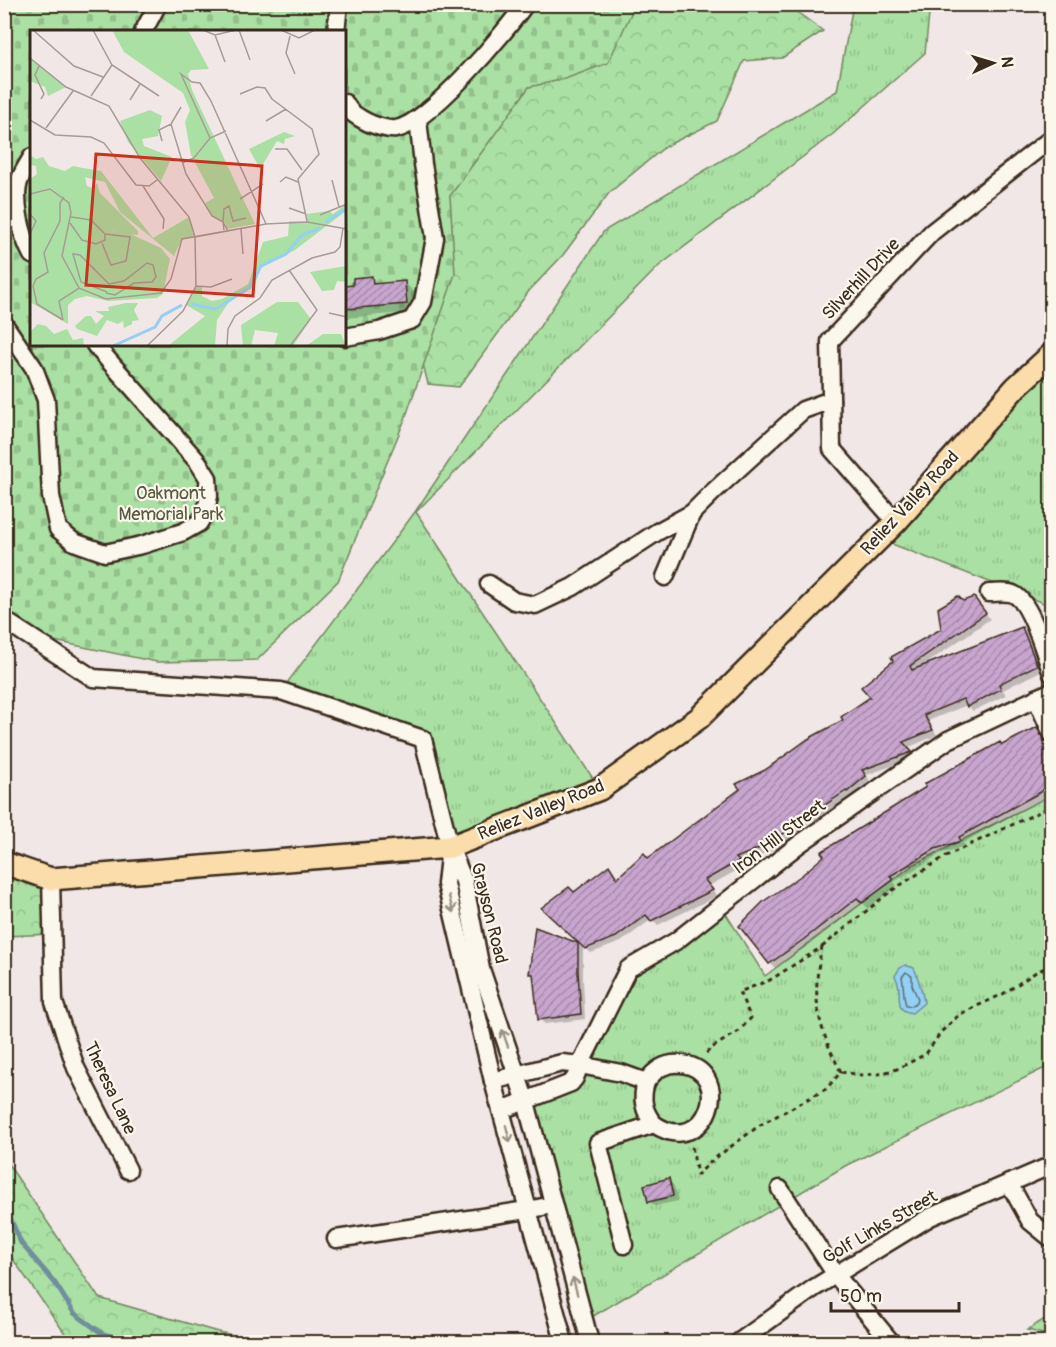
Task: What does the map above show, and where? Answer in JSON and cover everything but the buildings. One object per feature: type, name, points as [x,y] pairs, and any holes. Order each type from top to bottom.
[{"type":"main road","name":"Reliez Valley Road","points":[[4,863],[51,879],[450,847],[600,789],[699,718],[896,522],[1016,387],[1052,354]]},
{"type":"street","points":[[145,30],[158,4]]},
{"type":"street","points":[[336,30],[339,4]]},
{"type":"street","points":[[346,105],[348,110],[368,123],[395,129],[418,120],[441,100],[509,27],[525,4]]},
{"type":"street","points":[[346,337],[379,331],[412,320],[423,302],[435,238],[418,120]]},
{"type":"street","name":"Silverhill Drive","points":[[896,522],[832,449],[830,341],[932,232],[1052,138]]},
{"type":"street","points":[[30,159],[12,178],[20,224],[30,250]]},
{"type":"street","points":[[4,324],[34,368],[46,400],[51,496],[58,529],[86,548],[105,554],[183,532],[199,523],[206,511],[209,496],[208,478],[198,462],[96,346]]},
{"type":"street","points":[[489,584],[514,601],[535,605],[573,587],[657,532],[692,513],[803,410],[831,400]]},
{"type":"street","points":[[665,577],[692,513]]},
{"type":"street","points":[[989,593],[1014,594],[1022,600],[1052,674]]},
{"type":"street","points":[[4,620],[93,678],[281,691],[423,739],[450,847]]},
{"type":"street","points":[[1044,695],[1052,734]]},
{"type":"street","name":"Iron Hill Street","points":[[502,1110],[571,1083],[628,969],[676,941],[798,845],[948,740],[1044,695]]},
{"type":"street","name":"Grayson Road","points":[[450,847],[464,881],[482,969],[518,1074],[590,1342]]},
{"type":"street","name":"Grayson Road","points":[[450,847],[446,884],[493,1081],[564,1342]]},
{"type":"street","name":"Theresa Lane","points":[[51,879],[54,1002],[76,1068],[128,1170]]},
{"type":"street","points":[[493,1081],[562,1063],[621,1073],[646,1082]]},
{"type":"street","points":[[667,1065],[687,1065],[696,1069],[708,1082],[711,1092],[711,1103],[703,1120],[689,1130],[679,1132],[669,1131],[654,1124],[644,1106],[646,1082],[652,1074],[667,1065]]},
{"type":"street","points":[[624,1245],[598,1143],[654,1124]]},
{"type":"street","name":"Golf Links Street","points":[[739,1342],[836,1275],[930,1217],[1052,1165]]},
{"type":"street","points":[[1009,1183],[1030,1221],[1052,1239]]},
{"type":"street","points":[[780,1189],[836,1275],[891,1342]]},
{"type":"street","points":[[336,1239],[553,1205]]},
{"type":"path","points":[[696,1069],[710,1049],[739,1031],[751,1018],[739,992],[770,980],[822,946],[891,891],[946,856],[1052,806]]},
{"type":"path","points":[[822,946],[815,989],[827,1044],[841,1072]]},
{"type":"path","points":[[841,1072],[861,1075],[897,1069],[926,1054],[941,1032],[960,1014],[1004,994],[1036,972],[1052,965]]},
{"type":"path","points":[[689,1130],[697,1175],[714,1159],[760,1125],[825,1089],[841,1072]]},
{"type":"green space","points":[[786,4],[823,31],[782,58],[744,61],[717,121],[666,146],[609,193],[563,255],[529,291],[459,387],[428,384],[412,320],[423,164],[597,5]]},
{"type":"green space","name":"Oakmont Memorial Park","points":[[4,5],[635,5],[608,63],[565,79],[529,87],[450,196],[455,274],[405,419],[338,581],[257,660],[157,662],[5,631]]},
{"type":"green space","points":[[853,5],[930,5],[925,53],[833,134],[659,266],[416,512],[600,789],[450,847],[423,739],[281,691],[415,512],[604,231],[837,91]]},
{"type":"green space","points":[[1051,354],[1051,606],[879,539]]},
{"type":"green space","points":[[1051,795],[1051,1065],[845,1166],[585,1321],[527,1103],[574,1083],[628,969],[721,906],[765,976],[913,865]]},
{"type":"green space","points":[[4,863],[51,879],[53,934],[5,936]]},
{"type":"green space","points":[[4,1158],[99,1298],[218,1332],[266,1342],[71,1342],[5,1248]]},
{"type":"green space","points":[[1051,1315],[1051,1336],[1027,1330]]},
{"type":"water","points":[[905,965],[914,968],[924,1000],[924,1003],[912,1013],[900,1006],[899,987],[895,976]]},
{"type":"waterway","points":[[4,1204],[21,1243],[55,1283],[74,1313],[103,1334],[134,1342]]}]
